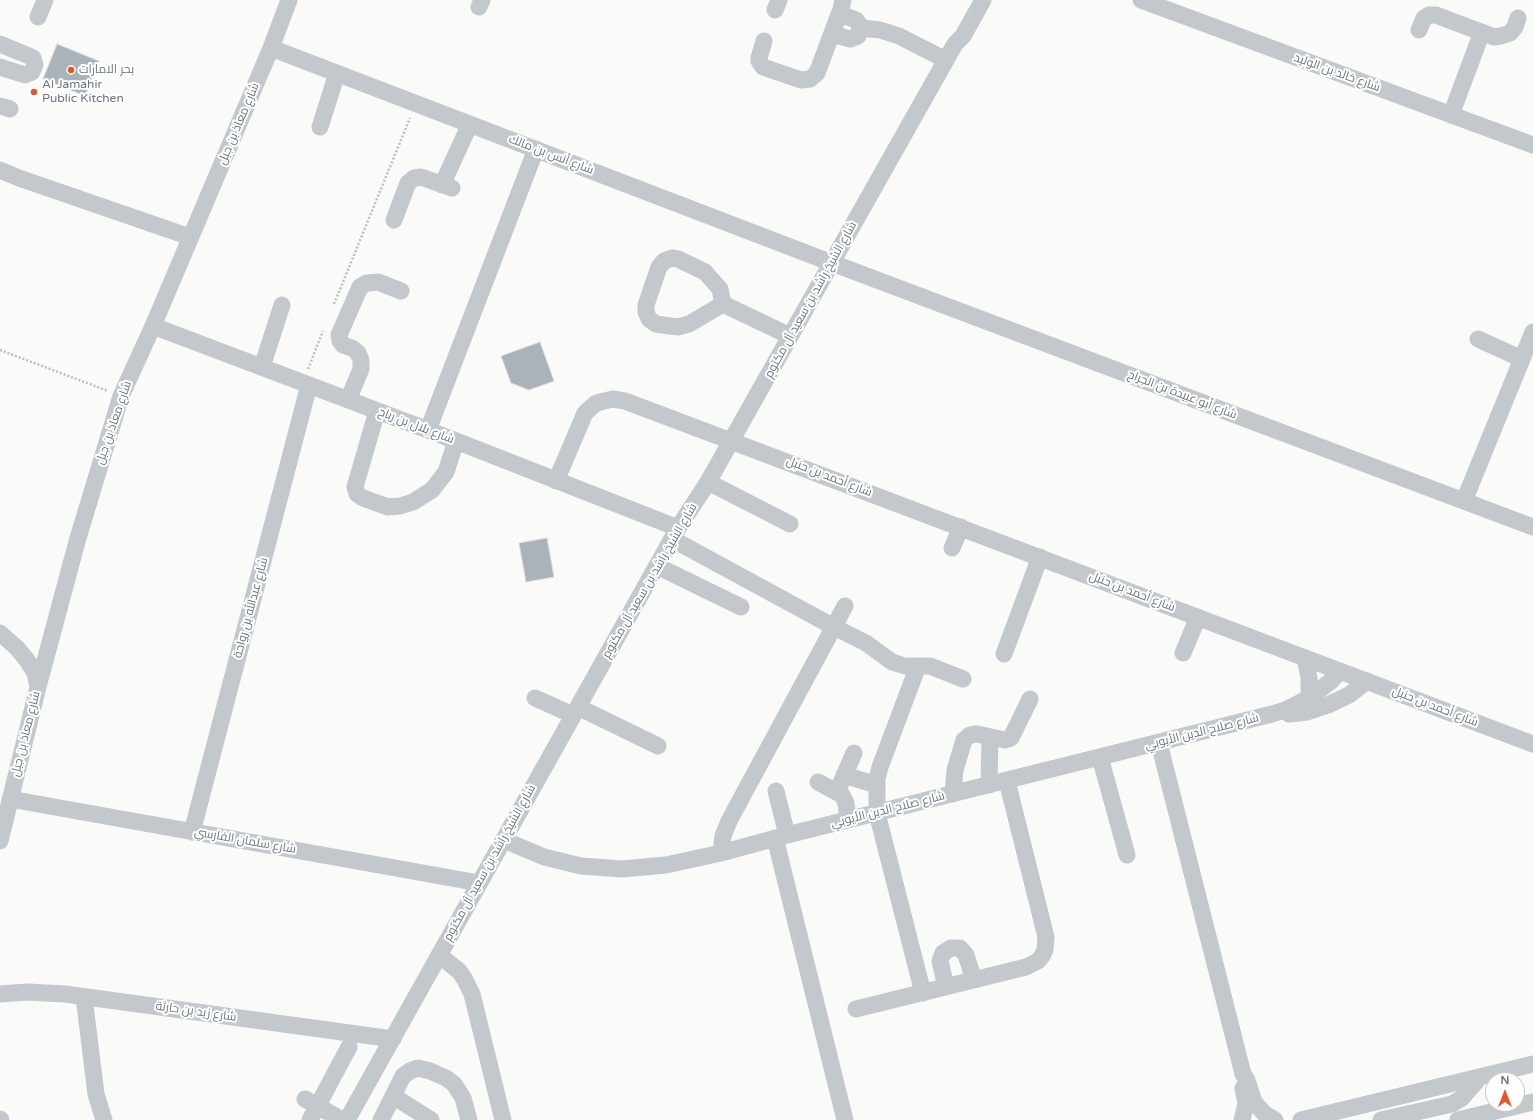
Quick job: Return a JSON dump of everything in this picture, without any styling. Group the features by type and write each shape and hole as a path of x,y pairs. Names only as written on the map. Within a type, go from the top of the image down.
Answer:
{"street":[{"path":"38,18 45,0"},
{"name":"شارع معاذ بن جبل","path":"0,841 38,687 78,538 121,396 153,326 271,48 289,0"},
{"name":"شارع الشيخ راشد بن سعيد آل مكتوم","path":"955,44 957,32 975,0"},
{"name":"شارع الشيخ راشد بن سعيد آل مكتوم","path":"347,1120 675,534 708,482 955,44 963,36 983,0"},
{"name":"شارع خالد بن الوليد","path":"1141,0 1533,145"},
{"path":"764,41 759,58 761,64 767,68 801,80 806,80 810,79 817,73 842,7 856,20 861,28"},
{"path":"1419,30 1424,18 1429,15 1436,15 1494,37 1510,33 1515,27 1518,18"},
{"path":"832,34 850,39 858,36 861,28"},
{"path":"861,28 880,30 894,34 946,60"},
{"path":"1451,115 1482,32"},
{"path":"0,44 33,58 35,66 32,72 25,75 0,67"},
{"name":"شارع أنس بن مالك","path":"271,48 832,263"},
{"path":"320,127 337,73"},
{"path":"394,220 408,183 414,178 421,177 447,186 470,124"},
{"path":"428,430 536,149"},
{"path":"0,170 19,178 190,237"},
{"path":"672,258 678,259 706,272 720,289 723,304 689,324 678,327 656,324 650,319 646,312 646,305 659,267 664,261 672,258"},
{"name":"شارع أبو عبيدة بن الجراح","path":"832,263 1533,527"},
{"path":"348,400 361,369 361,360 352,348 343,345 340,341 339,335 360,287 367,283 378,282 401,291"},
{"path":"723,304 790,336"},
{"path":"262,367 282,305"},
{"name":"شارع بلال بن رباح","path":"153,326 306,383 556,481 675,534 834,627 866,643 892,662 905,666 930,666 963,679"},
{"path":"1464,501 1533,332"},
{"path":"1478,340 1522,359"},
{"name":"شارع عبدالله بن رواحة","path":"192,832 306,383"},
{"name":"شارع أحمد بن حنبل","path":"556,481 585,413 595,404 606,400 625,401 732,440 1533,744"},
{"path":"376,411 355,487 357,494 363,498 388,508 413,502 432,490 446,472 456,441"},
{"path":"708,482 790,524"},
{"path":"952,548 961,527"},
{"path":"1004,654 1040,557"},
{"path":"658,566 741,607"},
{"path":"721,853 723,836 729,821 845,606"},
{"path":"1183,653 1198,617"},
{"path":"0,633 28,660 35,673 38,687"},
{"path":"1305,658 1309,678 1310,698"},
{"path":"918,666 880,767 877,786 877,813 923,993"},
{"name":"شارع صلاح الدين الأيوبي","path":"504,840 550,859 581,866 600,868 644,868 721,853 781,836 1272,714 1291,708 1310,698 1331,681 1340,671"},
{"name":"شارع صلاح الدين الأيوبي","path":"1272,714 1295,714 1323,707 1349,695 1367,681"},
{"path":"535,698 575,711 658,746"},
{"path":"953,794 955,770 964,740 973,734 1005,740 1011,738 1030,699"},
{"path":"989,785 990,737"},
{"path":"1159,743 1243,1074 1246,1104 1242,1120"},
{"path":"837,792 854,753"},
{"path":"1100,757 1127,855"},
{"path":"844,775 877,786"},
{"path":"856,1009 1032,965 1042,956 1046,944 1046,937 1006,781"},
{"path":"818,782 842,795 845,800 848,820"},
{"path":"776,791 781,836 845,1120"},
{"name":"شارع سلمان الفارسي","path":"10,799 480,883"},
{"path":"946,987 940,961 943,952 951,948 960,948 966,955 974,980"},
{"path":"439,955 459,971 472,994 503,1120"},
{"name":"شارع زيد بن حارثة","path":"0,994 46,993 84,997 393,1039"},
{"path":"84,997 96,1094 104,1120"},
{"path":"342,1120 310,1108 349,1047"},
{"path":"1301,1120 1533,1064"},
{"path":"381,1120 406,1073 418,1068 426,1069 446,1078 454,1084 463,1098 468,1120"},
{"path":"1243,1074 1247,1080 1254,1102 1265,1114 1275,1120"},
{"path":"1381,1120 1452,1104 1462,1098 1480,1077"},
{"path":"393,1096 431,1120"},
{"path":"1458,1120 1533,1102"}],"path":[{"path":"332,309 416,103"},
{"path":"306,383 323,331"},
{"path":"0,350 121,396"}],"building":[{"name":"بحر الامارات","path":"57,44 99,61 85,96 43,79"},
{"path":"540,342 554,381 529,390 511,383 501,356"},
{"path":"547,538 554,577 526,582 519,543"}],"place":[{"name":"بحر الامارات","path":"71,70"},
{"name":"Al Jamahir Public Kitchen","path":"34,92"}]}
